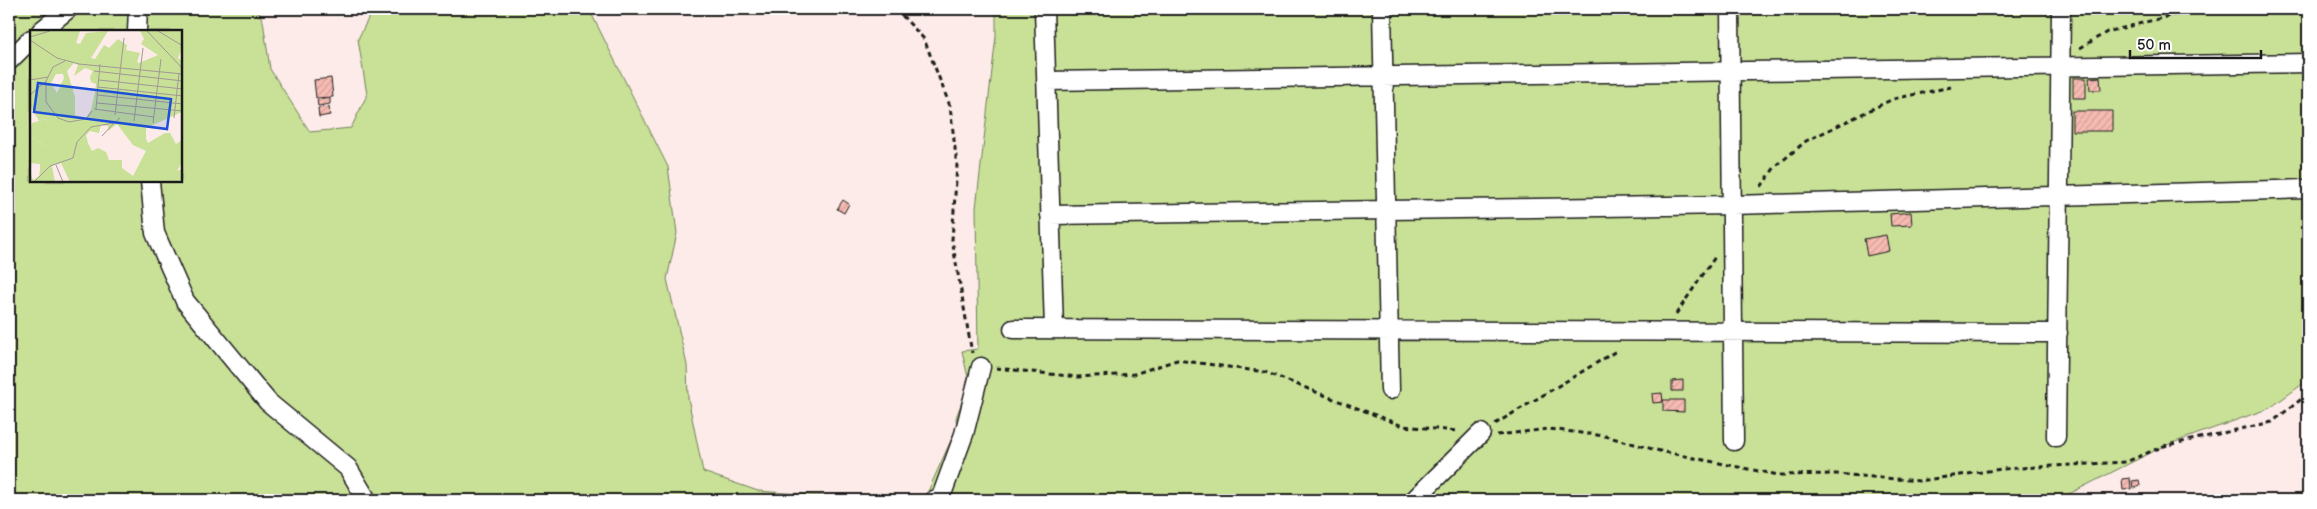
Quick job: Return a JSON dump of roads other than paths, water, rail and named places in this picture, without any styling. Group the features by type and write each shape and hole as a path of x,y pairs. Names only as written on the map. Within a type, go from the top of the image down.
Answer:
{"street":[{"path":"41,30 68,9"},
{"path":"137,30 138,9"},
{"path":"1044,9 1054,329"},
{"path":"1382,9 1390,390"},
{"path":"1730,9 1734,441"},
{"path":"2056,437 2061,9"},
{"path":"9,61 30,40"},
{"path":"1046,81 1731,71 2061,63 2308,63"},
{"path":"150,182 155,234 185,301 268,402 348,468 367,500"},
{"path":"1050,215 1750,205 2308,190"},
{"path":"1013,329 2058,333"},
{"path":"934,500 941,497 964,434 981,367"},
{"path":"1414,500 1481,433"}]}
